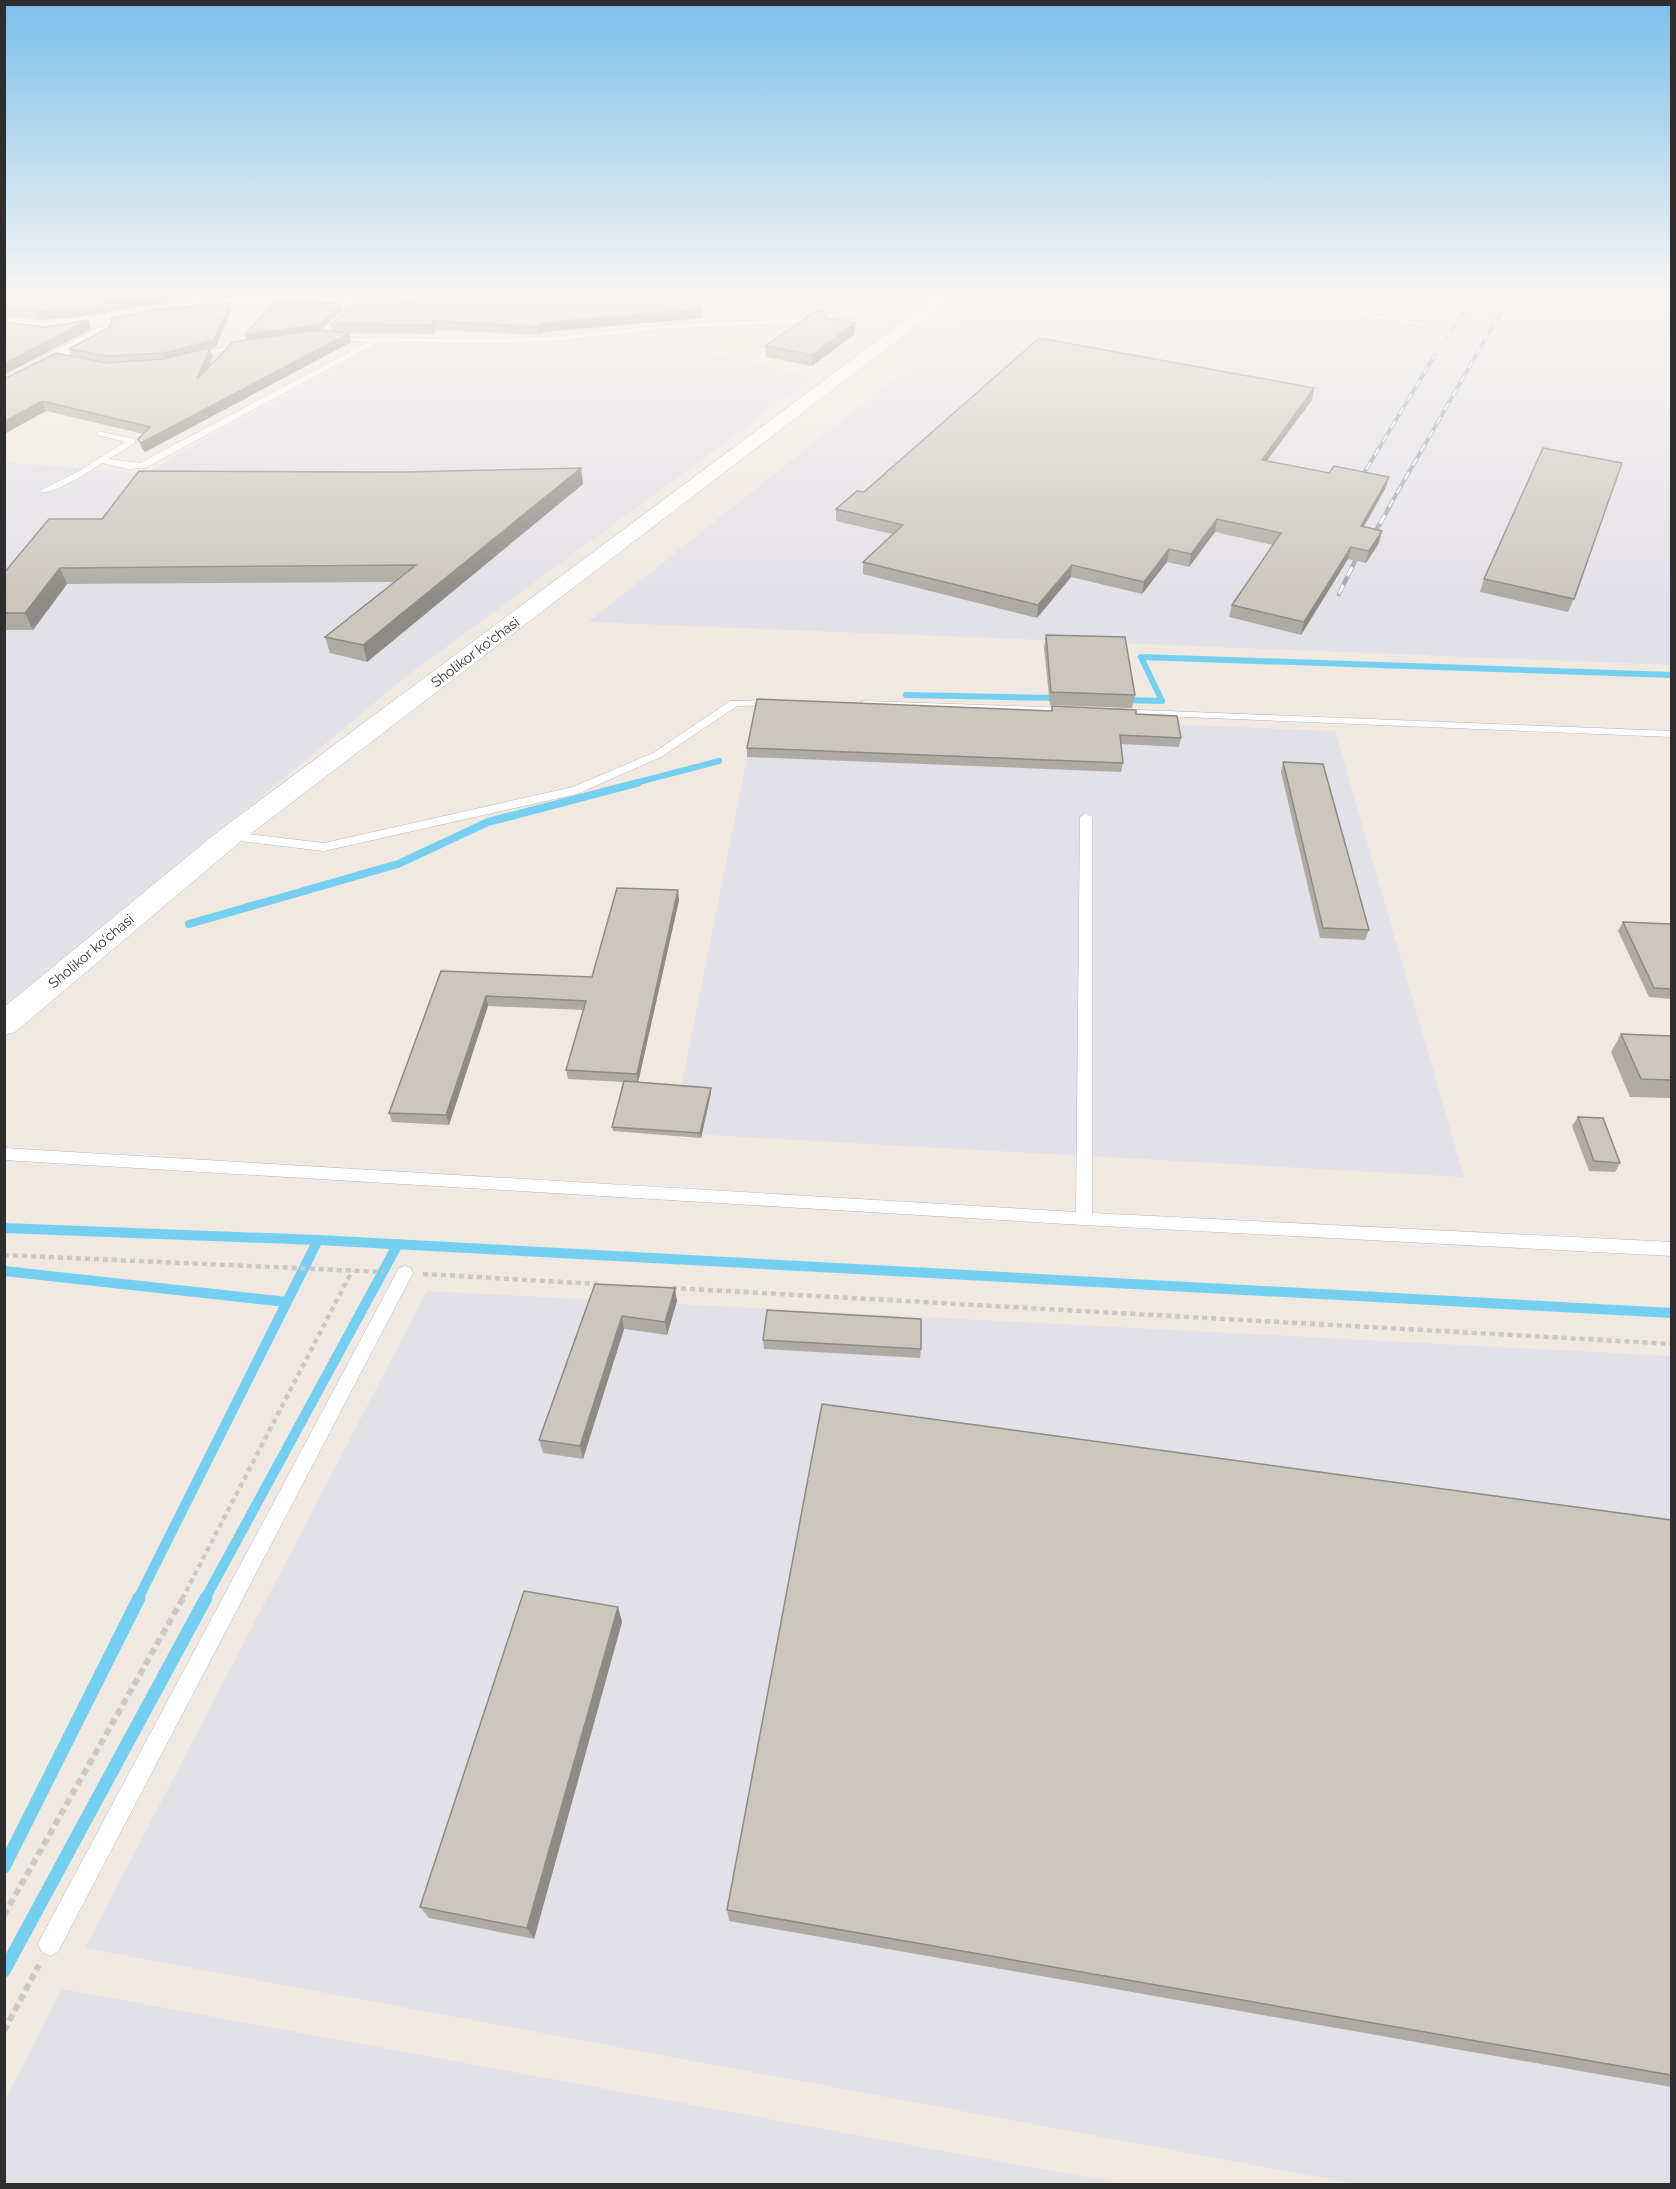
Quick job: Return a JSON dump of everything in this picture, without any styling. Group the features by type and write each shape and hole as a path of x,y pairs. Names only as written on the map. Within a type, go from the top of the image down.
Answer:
{"street":[{"name":"Sholikor ko'chasi","path":"4,1024 230,836 818,393"}],"lane":[{"path":"100,460 133,467 148,464 279,393"},
{"path":"44,491 80,474 132,441 101,434"},
{"path":"230,836 324,847 577,790 657,755 734,703 790,703"},
{"path":"846,704 1093,711 1671,734"},
{"path":"1084,1220 1086,817"},
{"path":"4,1154 1084,1220 1671,1249"},
{"path":"50,1944 405,1273"}],"path":[{"path":"4,1256 352,1271 165,1632 4,1915"},
{"path":"405,1273 608,1285"},
{"path":"668,1288 1671,1344"},
{"path":"4,2031 50,1944"}],"shaded area":[{"path":"290,393 792,393 407,676 5,1009 5,462 143,474"},
{"path":"876,393 1671,393 1671,665 588,622"},
{"path":"757,708 1335,731 1464,1177 672,1133"},
{"path":"427,1291 1671,1356 1671,2184 1355,2184 85,1948"},
{"path":"62,1989 1123,2184 5,2184 5,2100"}],"building":[{"path":"4,393 235,393 141,443 138,439 150,427 42,401 4,422"},
{"path":"976,393 1310,393 1262,460 1329,473 1334,466 1389,477 1361,526 1382,531 1369,551 1351,547 1304,622 1232,605 1281,533 1217,519 1191,554 1169,549 1144,582 1072,565 1038,605 863,562 903,525 836,509 857,491 864,492"},
{"path":"1543,448 1622,463 1574,599 1484,579"},
{"path":"581,468 363,645 325,637 416,565 60,568 25,613 4,613 4,573 49,519 102,519 139,471 404,472"},
{"path":"1046,635 1125,637 1135,695 1051,692"},
{"path":"757,699 1052,711 1052,706 1136,710 1136,714 1177,716 1181,738 1120,735 1123,763 747,748"},
{"path":"1283,762 1323,764 1369,930 1323,928"},
{"path":"617,888 678,890 637,1074 566,1070 586,1001 486,996 446,1115 389,1113 441,971 592,977"},
{"path":"1623,922 1671,924 1671,989 1654,988"},
{"path":"1621,1034 1671,1036 1671,1080 1641,1079"},
{"path":"624,1081 711,1088 700,1133 612,1127"},
{"path":"1578,1117 1603,1118 1620,1163 1594,1161"},
{"path":"595,1284 675,1288 665,1322 622,1316 580,1446 539,1440"},
{"path":"767,1310 921,1319 921,1349 763,1340"},
{"path":"822,1404 1671,1520 1671,2075 727,1910"},
{"path":"524,1591 618,1607 527,1928 420,1907"}],"waterway":[{"path":"1124,700 1162,701 1141,657 1672,675"},
{"path":"906,695 1058,698"},
{"path":"631,784 719,761"},
{"path":"189,924 398,864 488,822 637,783"},
{"path":"4,1228 318,1240"},
{"path":"287,1302 318,1240"},
{"path":"318,1240 398,1244"},
{"path":"205,1599 398,1244"},
{"path":"398,1244 1672,1313"},
{"path":"4,1271 287,1302"},
{"path":"138,1599 287,1302"},
{"path":"4,1867 139,1598"},
{"path":"4,1971 206,1598"}],"railway":[{"path":"1358,483 1412,393"},
{"path":"1389,507 1454,393"},
{"path":"1370,541 1390,506"},
{"path":"1339,594 1355,561"}]}
